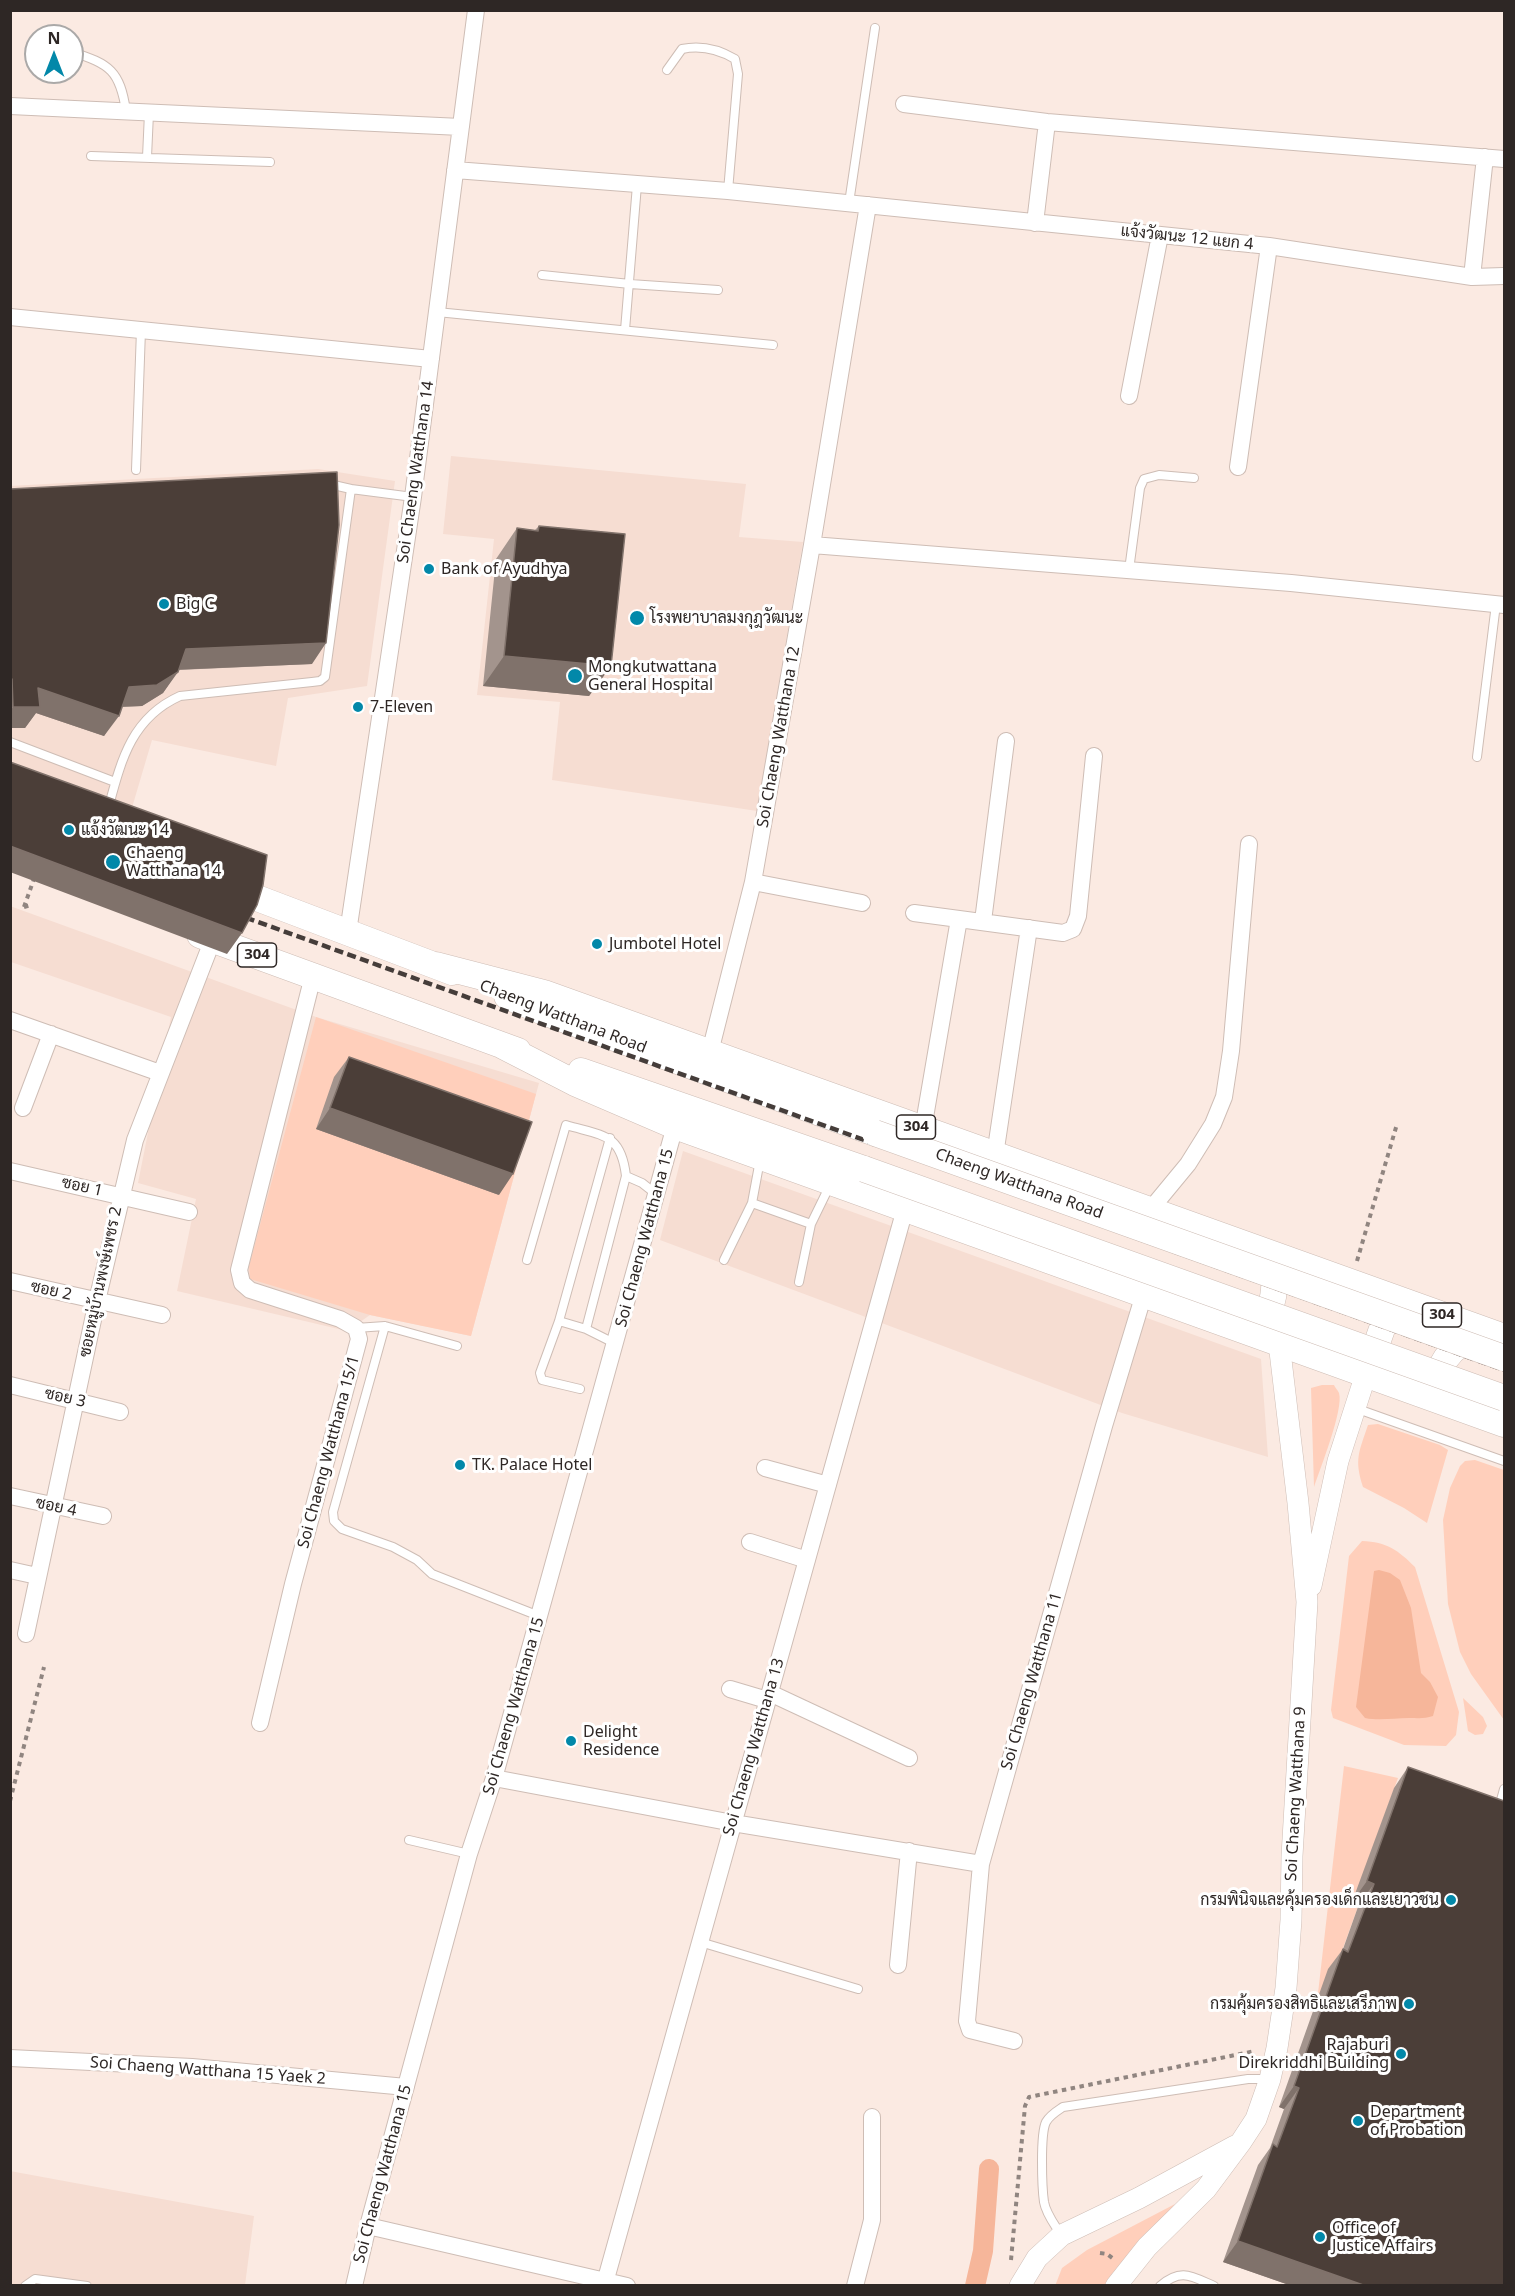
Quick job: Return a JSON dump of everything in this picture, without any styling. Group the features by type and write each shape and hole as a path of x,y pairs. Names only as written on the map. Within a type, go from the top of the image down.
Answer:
{"main road":[{"name":"Chaeng Watthana Road","path":"207,879 436,965 541,1011 1504,1358"},
{"name":"304","path":"180,927 503,1046 643,1091 1504,1398"},
{"name":"Chaeng Watthana Road","path":"436,965 544,993 1497,1335"},
{"name":"304","path":"503,1046 575,1083 675,1126 1504,1424"},
{"path":"1239,1328 1257,1324 1266,1313 1272,1299 1275,1286 1274,1270 1261,1250"},
{"path":"1366,1374 1393,1298"},
{"path":"1455,1407 1443,1394 1440,1380 1443,1362 1451,1350 1466,1340 1497,1335"}],"street":[{"name":"Soi Chaeng Watthana 14","path":"348,932 414,496 476,10"},
{"path":"904,104 1047,122 1504,159"},
{"path":"10,106 461,128"},
{"path":"1035,223 1047,122"},
{"path":"1472,277 1485,157"},
{"name":"แจ้งวัฒนะ 12 แยก 4","path":"456,170 728,191 849,203 1269,246 1472,277 1504,276"},
{"name":"Soi Chaeng Watthana 12","path":"710,1052 753,882 868,205"},
{"path":"1129,396 1160,235"},
{"path":"1238,467 1269,246"},
{"path":"10,317 431,359"},
{"path":"812,545 1302,584 1500,604"},
{"path":"983,921 1006,741"},
{"path":"914,913 1063,933 1073,929 1078,916 1094,756"},
{"path":"1150,1210 1188,1164 1213,1124 1224,1097 1231,1051 1249,844"},
{"path":"753,882 862,903"},
{"path":"923,1130 959,919"},
{"path":"995,1155 1029,928"},
{"name":"ซอยหมู่บ้านพงษ์เพชร 2","path":"26,1634 120,1196 135,1140 213,939"},
{"path":"313,976 238,1270 242,1283 250,1290 340,1319 356,1329"},
{"path":"10,1020 160,1073"},
{"path":"23,1108 51,1034"},
{"name":"Soi Chaeng Watthana 15","path":"354,2286 368,2226 470,1854 494,1778 675,1126"},
{"name":"ซอย 1","path":"10,1171 189,1212"},
{"name":"Soi Chaeng Watthana 13","path":"605,2283 905,1209"},
{"name":"ซอย 2","path":"10,1281 162,1315"},
{"name":"Soi Chaeng Watthana 11","path":"1014,2041 970,2030 967,2021 981,1864 1104,1426 1144,1294"},
{"name":"Soi Chaeng Watthana 15/1","path":"260,1723 293,1584 359,1339 356,1329"},
{"name":"Soi Chaeng Watthana 9","path":"1015,2276 1062,2235 1139,2198 1240,2142 1256,2119 1270,2079 1277,2048 1288,1954 1307,1602 1279,1343"},
{"name":"Soi Chaeng Watthana 9","path":"1307,1602 1338,1461 1366,1374"},
{"name":"ซอย 3","path":"10,1385 120,1412"},
{"path":"765,1468 828,1485"},
{"name":"ซอย 4","path":"10,1496 103,1516"},
{"path":"750,1542 807,1560"},
{"path":"10,1570 37,1576"},
{"path":"730,1689 768,1696 909,1758"},
{"path":"494,1778 733,1823 981,1864"},
{"path":"898,1965 909,1851"},
{"name":"Soi Chaeng Watthana 15 Yaek 2","path":"10,2058 192,2067 406,2087"},
{"path":"855,2286 872,2220 872,2117"},
{"path":"1116,2286 1147,2247 1206,2189 1240,2142"},
{"path":"368,2226 605,2283 627,2286"}],"lane":[{"path":"849,203 875,28"},
{"path":"667,70 682,49 695,46 722,51 735,59 738,74 728,191"},
{"path":"84,56 108,67 122,88 126,111"},
{"path":"147,157 149,112"},
{"path":"91,156 270,162"},
{"path":"625,330 638,185"},
{"path":"542,275 718,290"},
{"path":"437,312 772,345"},
{"path":"136,470 141,330"},
{"path":"1130,570 1140,488 1144,479 1159,475 1194,478"},
{"path":"320,483 414,496"},
{"path":"105,819 115,783 133,738 155,709 180,696 312,682 324,678 351,489"},
{"path":"1477,757 1500,604"},
{"path":"10,742 115,783"},
{"path":"527,1260 566,1125 610,1138 621,1151 627,1176 586,1329"},
{"path":"580,1389 542,1380 540,1373 559,1321 610,1138"},
{"path":"724,1260 752,1203 761,1158"},
{"path":"627,1176 642,1183 656,1194"},
{"path":"799,1282 811,1224 831,1183"},
{"path":"752,1203 811,1224"},
{"path":"559,1321 586,1329 616,1344"},
{"path":"356,1329 385,1326 457,1346"},
{"path":"385,1326 333,1512 334,1521 345,1531 393,1546 417,1560 432,1574 539,1616"},
{"path":"1355,1408 1504,1461"},
{"path":"1498,1811 1504,1789"},
{"path":"409,1840 470,1854"},
{"path":"700,1942 858,1989"},
{"path":"1062,2235 1049,2216 1044,2203 1043,2133 1047,2121 1055,2112 1064,2107 1237,2080 1270,2079"},
{"path":"1160,2286 1173,2275 1188,2275 1214,2286"},
{"path":"25,2286 35,2279 87,2286"}],"path":[{"path":"31,905 24,907 35,875"},
{"path":"1351,1282 1397,1124"},
{"path":"10,1801 44,1667"},
{"path":"1015,2276 1025,2106 1029,2097 1255,2051"}],"shaded area":[{"name":"โรงพยาบาลมงกุฎวัฒนะ","path":"451,456 746,484 739,537 803,542 757,811 552,780 560,702 477,695 494,539 443,534"},
{"name":"Big C","path":"318,469 395,481 367,686 288,698 276,766 152,740 131,811 11,767 10,486"},
{"path":"10,906 316,1017 539,1083 471,1336 370,1315 347,1331 177,1291 196,1199 138,1183 171,1017 11,962"},
{"path":"316,1017 536,1094 471,1336 370,1315 250,1279 249,1266"},
{"path":"683,1151 1261,1359 1268,1457 1122,1413 660,1240"},
{"path":"1334,1385 1339,1393 1340,1401 1335,1425 1314,1487 1311,1388"},
{"path":"1378,1424 1440,1445 1448,1450 1427,1523 1363,1487 1358,1462 1360,1449 1368,1425"},
{"path":"1475,1460 1504,1470 1504,1720 1471,1674 1460,1652 1448,1604 1443,1520 1450,1488 1460,1466 1465,1461"},
{"path":"1362,1541 1392,1548 1415,1567 1459,1712 1456,1735 1446,1746 1404,1745 1333,1718 1331,1710 1349,1556"},
{"path":"1374,1571 1390,1573 1400,1580 1411,1608 1421,1673 1430,1682 1438,1697 1433,1716 1371,1719 1365,1718 1356,1707"},
{"path":"1463,1698 1483,1717 1487,1726 1483,1734 1475,1735 1468,1731"},
{"path":"1344,1766 1398,1778 1353,1902 1359,1904 1334,1973 1317,2002"},
{"path":"10,2171 254,2216 245,2285 11,2285"},
{"path":"1175,2204 1110,2285 1055,2286 1062,2268 1087,2250"}],"building":[{"name":"Big C","path":"337,472 339,525 326,643 186,649 178,672 157,685 129,687 119,716 38,688 40,707 13,707 12,679 10,679 10,489"},
{"path":"539,526 625,534 611,666 504,656 517,528 538,531"},
{"name":"แจ้งวัฒนะ 14","path":"10,762 267,855 263,885 257,905 242,933 10,846"},
{"path":"349,1057 532,1122 513,1174 330,1108"},
{"name":"Rajaburi Direkriddhi Building","path":"1408,1767 1504,1801 1504,2286 1366,2286 1238,2241 1273,2144 1277,2147 1299,2088 1294,2086 1343,1949 1348,1952 1374,1884 1367,1881"}],"waterway":[{"path":"975,2286 983,2251 989,2169"}],"railway":[{"path":"233,913 1504,1370"}],"place":[{"name":"Bank of Ayudhya","path":"429,569"},
{"name":"Big C","path":"164,604"},
{"name":"โรงพยาบาลมงกุฎวัฒนะ","path":"637,618"},
{"name":"Mongkutwattana General Hospital","path":"575,676"},
{"name":"7-Eleven","path":"358,707"},
{"name":"แจ้งวัฒนะ 14","path":"69,830"},
{"name":"Chaeng Watthana 14","path":"113,862"},
{"name":"Jumbotel Hotel","path":"597,944"},
{"name":"TK. Palace Hotel","path":"460,1465"},
{"name":"Delight Residence","path":"571,1741"},
{"name":"กรมพินิจและคุ้มครองเด็กและเยาวชน","path":"1451,1900"},
{"name":"กรมคุ้มครองสิทธิและเสรีภาพ","path":"1409,2004"},
{"name":"Rajaburi Direkriddhi Building","path":"1401,2054"},
{"name":"Department of Probation","path":"1358,2121"},
{"name":"Office of Justice Affairs","path":"1320,2237"}]}
